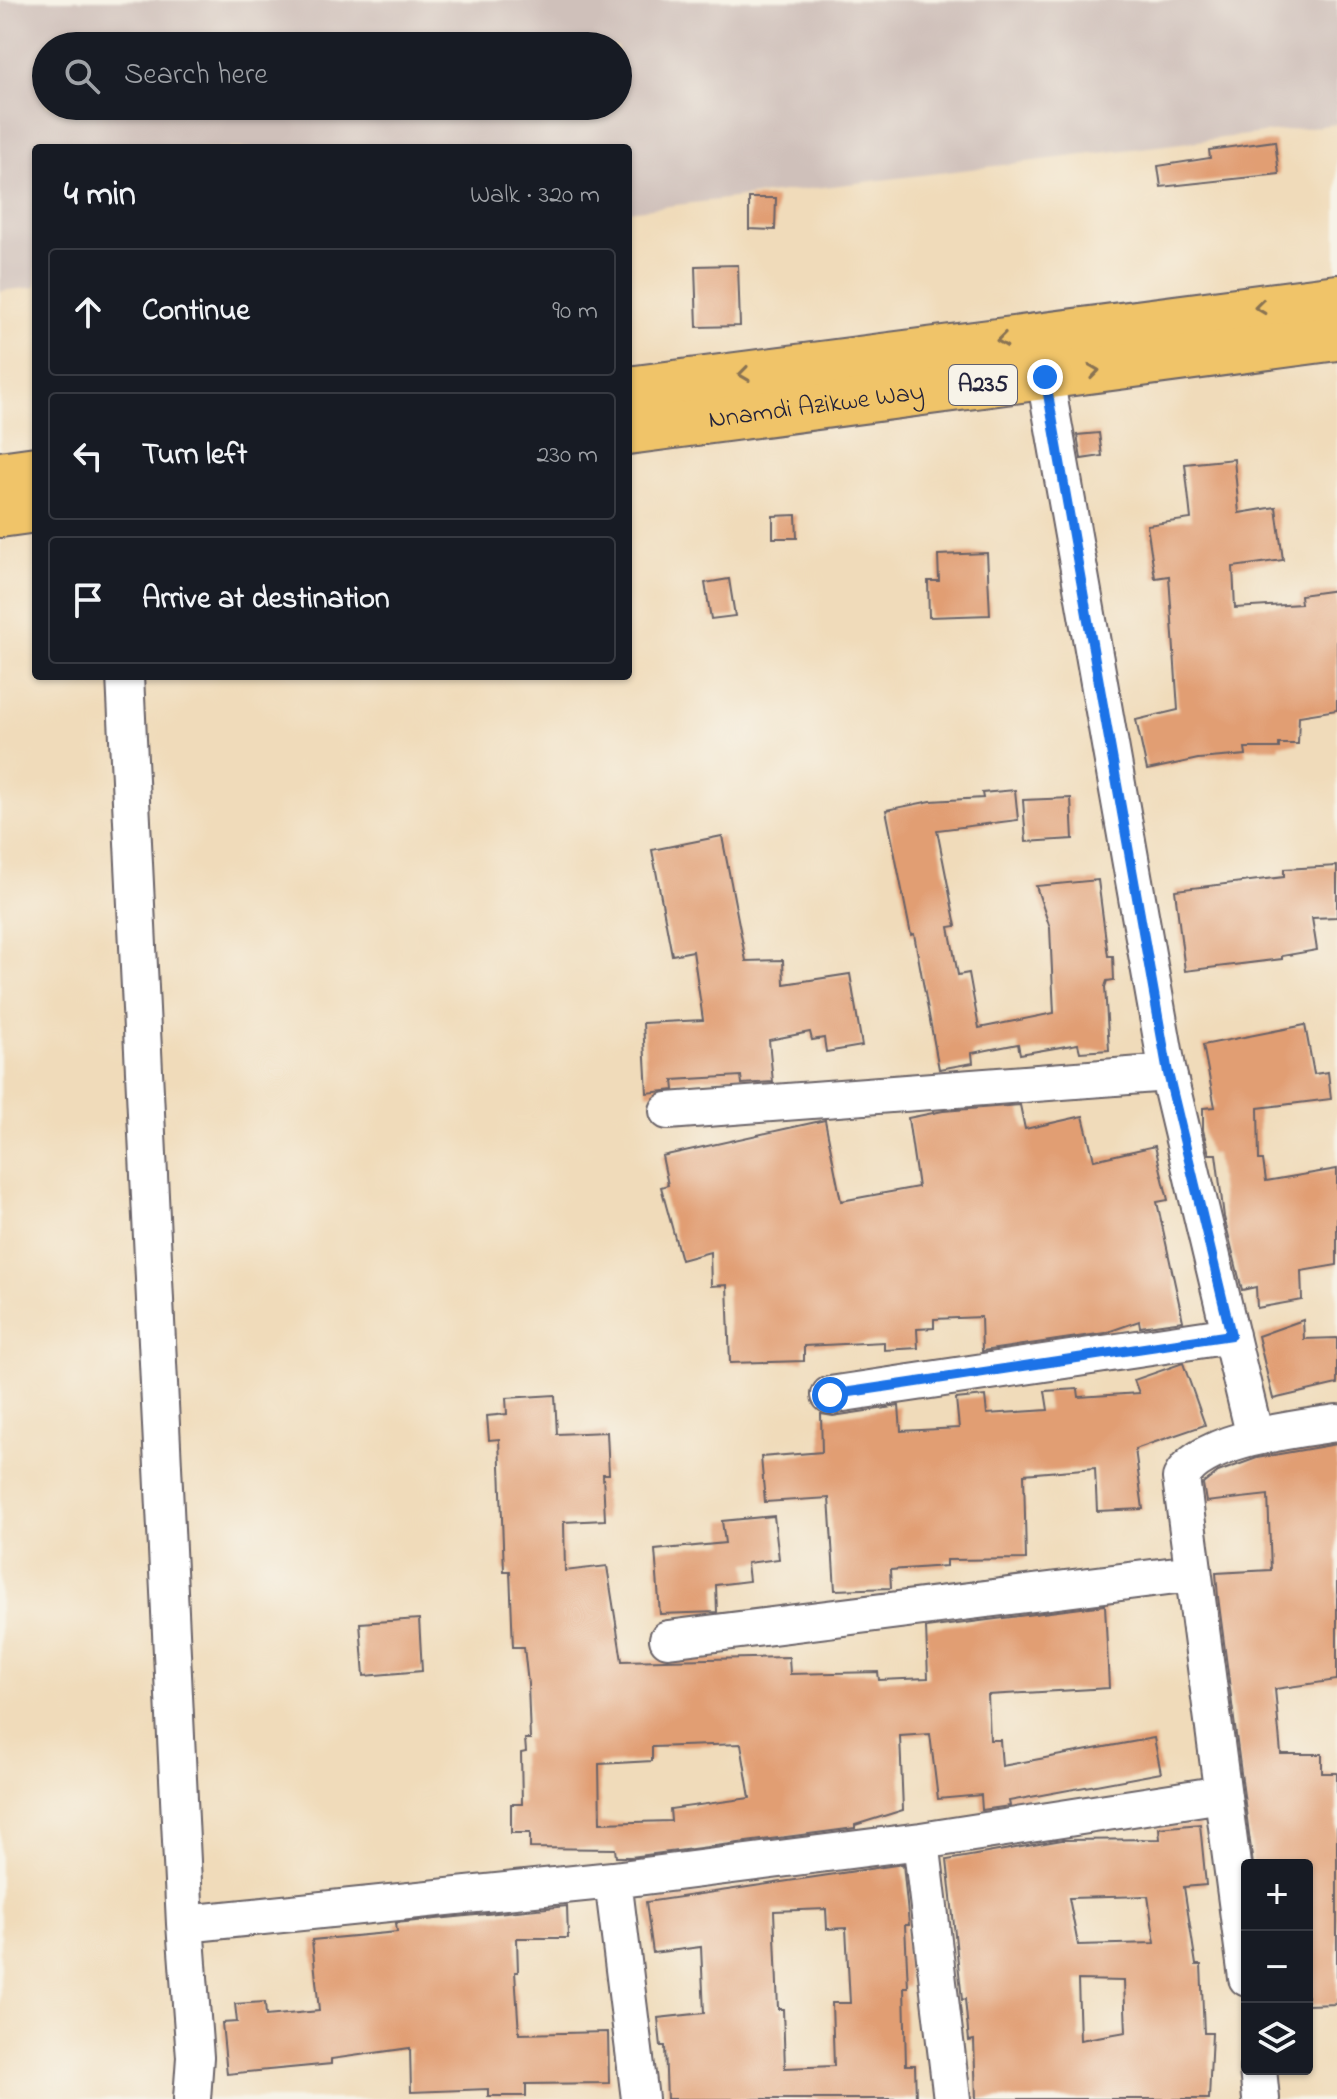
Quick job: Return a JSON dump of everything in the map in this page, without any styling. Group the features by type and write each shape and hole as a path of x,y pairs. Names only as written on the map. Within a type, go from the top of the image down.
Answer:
{"highway":[{"name":"Nnamdi Azikwe Way","path":"632,388 1337,297"},
{"name":"Nnamdi Azikwe Way","path":"632,431 1337,338"},
{"path":"0,474 32,470"},
{"path":"0,515 32,511"}],"street":[{"path":"1045,377 1168,1073 1255,1437"},
{"path":"125,680 185,1924 195,2057 193,2099"},
{"path":"668,1111 1168,1073"},
{"path":"830,1395 1231,1335"},
{"path":"1241,1934 1181,1478 1186,1468 1197,1460 1255,1437 1337,1423"},
{"path":"668,1639 1192,1573"},
{"path":"185,1924 613,1880 921,1841 1222,1794"},
{"path":"921,1841 952,2099"},
{"path":"613,1880 640,2099"},
{"path":"1259,2075 1261,2099"}],"shaded area":[{"path":"0,0 1337,0 1337,124 632,211 632,144 32,144 32,287 0,291"}],"building":[{"path":"1275,141 1279,174 1161,187 1158,166 1210,158 1209,150"},
{"path":"749,198 776,198 775,230 749,229"},
{"path":"738,265 740,326 697,327 695,266"},
{"path":"1099,433 1102,456 1081,459 1077,435"},
{"path":"1234,459 1239,513 1276,507 1283,560 1233,567 1235,608 1301,604 1300,595 1337,590 1337,710 1299,716 1298,744 1279,744 1279,748 1245,748 1246,755 1198,759 1147,770 1136,720 1178,710 1169,576 1155,578 1147,525 1191,519 1185,464"},
{"path":"796,515 797,538 773,538 773,516"},
{"path":"987,553 990,615 929,617 928,581 939,581 938,555"},
{"path":"729,579 735,616 711,619 705,583"},
{"path":"1015,790 1018,820 937,830 956,926 949,927 958,975 969,973 979,1028 1054,1013 1050,928 1036,886 1098,880 1108,956 1113,956 1114,980 1107,981 1105,987 1109,1050 1080,1052 1078,1044 1020,1054 1018,1044 972,1053 973,1063 939,1069 914,934 911,935 886,810 931,801 983,798 982,793"},
{"path":"1071,798 1073,839 1026,842 1023,800"},
{"path":"722,836 746,961 783,960 784,984 850,974 862,1046 826,1052 824,1038 812,1040 810,1032 769,1040 773,1082 742,1084 741,1076 673,1080 674,1090 647,1093 643,1023 703,1020 693,951 672,955 652,850"},
{"path":"1337,866 1337,917 1312,918 1317,950 1282,956 1282,959 1185,971 1175,890 1284,877 1284,869"},
{"path":"1305,1025 1314,1074 1328,1072 1331,1099 1258,1108 1259,1160 1263,1160 1266,1181 1337,1169 1337,1265 1301,1271 1302,1300 1257,1308 1256,1287 1242,1290 1224,1217 1216,1154 1209,1154 1203,1130 1203,1108 1215,1107 1203,1045"},
{"path":"1020,1105 1025,1129 1083,1116 1094,1160 1155,1146 1168,1200 1157,1202 1183,1321 1140,1327 1139,1321 1105,1333 982,1351 981,1317 934,1319 934,1328 917,1329 918,1348 884,1350 884,1342 804,1346 804,1361 730,1363 727,1285 711,1286 710,1252 681,1260 661,1187 668,1185 662,1156 825,1120 841,1201 918,1187 908,1118 943,1111"},
{"path":"1303,1320 1304,1339 1337,1338 1337,1384 1273,1399 1258,1336"},
{"path":"1183,1363 1205,1425 1135,1449 1143,1509 1097,1511 1095,1468 1024,1474 1026,1559 946,1560 946,1566 890,1570 891,1588 835,1590 829,1498 765,1502 761,1457 822,1452 821,1414 833,1416 899,1406 901,1431 959,1428 956,1399 985,1396 987,1414 1048,1410 1045,1391 1078,1389 1079,1397 1139,1393 1134,1380"},
{"path":"555,1395 557,1434 607,1432 609,1474 603,1474 605,1520 564,1522 565,1571 607,1566 622,1661 789,1657 790,1674 878,1672 879,1680 928,1678 926,1628 1105,1605 1109,1688 988,1695 990,1740 1000,1740 1002,1766 1154,1738 1161,1773 1009,1801 1010,1806 982,1810 981,1795 938,1799 930,1734 900,1736 903,1810 855,1825 855,1828 631,1857 616,1857 615,1849 530,1848 530,1833 511,1833 511,1804 522,1804 521,1753 526,1752 525,1739 530,1739 528,1684 524,1647 513,1647 510,1571 504,1571 499,1439 489,1440 487,1416 507,1414 506,1398","holes":["741,1744 750,1798 670,1809 671,1821 600,1823 599,1764 652,1761 652,1747"]},
{"path":"1337,1444 1337,1680 1275,1689 1281,1754 1322,1754 1322,1773 1337,1773 1337,2004 1313,2005 1313,1859 1252,1859 1216,1573 1271,1570 1268,1495 1206,1502 1203,1484 1218,1472 1257,1458"},
{"path":"774,1516 779,1559 747,1563 749,1581 716,1585 717,1612 660,1614 655,1550 725,1543 722,1521"},
{"path":"419,1619 422,1671 364,1676 360,1623"},
{"path":"1200,1824 1206,1885 1184,1887 1196,1965 1201,1965 1204,2033 1212,2033 1209,2099 976,2099 974,2040 969,2041 965,1999 962,2000 947,1860 1062,1840 1160,1839 1159,1828","holes":["1148,1896 1155,1943 1078,1945 1069,1898","1078,1980 1124,1981 1126,2032 1080,2040"]},
{"path":"903,1864 909,1925 905,1925 908,1987 904,1987 906,2065 915,2065 916,2099 667,2099 665,2046 661,2046 658,2018 704,2013 701,1947 653,1953 646,1902","holes":["826,1909 827,1929 846,1928 850,2003 832,2003 834,2066 785,2068 783,2009 778,2009 774,1911"]},
{"path":"567,1906 568,1938 517,1938 518,1972 515,1972 519,2034 608,2032 609,2083 526,2084 526,2096 488,2096 488,2089 411,2092 410,2048 331,2059 331,2064 227,2074 222,2023 237,2022 235,2004 265,2002 266,2016 319,2011 312,1940 397,1932 396,1923"}],"route":[{"path":"830,1395 1231,1335 1168,1073 1045,377"}]}
